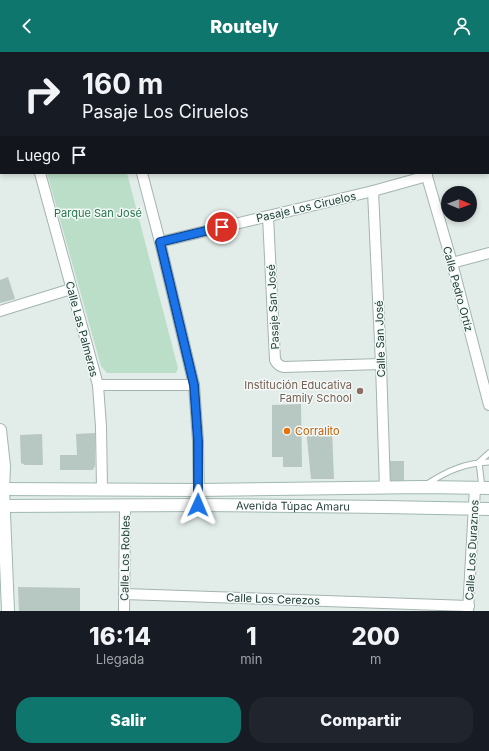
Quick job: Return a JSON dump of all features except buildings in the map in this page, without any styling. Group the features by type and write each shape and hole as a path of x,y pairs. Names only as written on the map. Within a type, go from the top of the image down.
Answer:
{"main road":[{"path":"0,430 4,466 1,489 8,611"},
{"name":"Avenida Túpac Amaru","path":"1,489 199,490 423,487 482,488"},
{"name":"Avenida Túpac Amaru","path":"2,506 198,505 489,509"}],"street":[{"name":"Calle Las Palmeras","path":"40,174 98,385 101,427 102,489"},
{"path":"142,174 194,385 198,441 198,505"},
{"name":"Pasaje Los Ciruelos","path":"160,242 373,191 427,174"},
{"name":"Calle Pedro Ortiz","path":"427,174 489,405"},
{"name":"Calle San José","path":"373,191 385,488"},
{"name":"Pasaje San José","path":"268,216 276,363 284,367 381,364"},
{"path":"452,263 489,253"},
{"path":"0,311 71,289"},
{"path":"98,385 194,385"},
{"name":"Calle Los Duraznos","path":"469,608 474,509 482,488"},
{"name":"Calle Los Robles","path":"124,611 125,505"},
{"name":"Calle Los Cerezos","path":"124,594 469,608"}],"lane":[{"path":"482,488 480,462 489,453"},
{"path":"423,487 453,469 480,462 489,462"}],"green space":[{"name":"Parque San José","path":"47,174 127,174 178,368 176,373 107,373 101,366"}],"place":[{"name":"Institución Educativa Family School","path":"360,391"},
{"name":"Corralito","path":"287,431"}],"route":[{"path":"198,505 198,441 194,385 160,242 222,227"}]}
